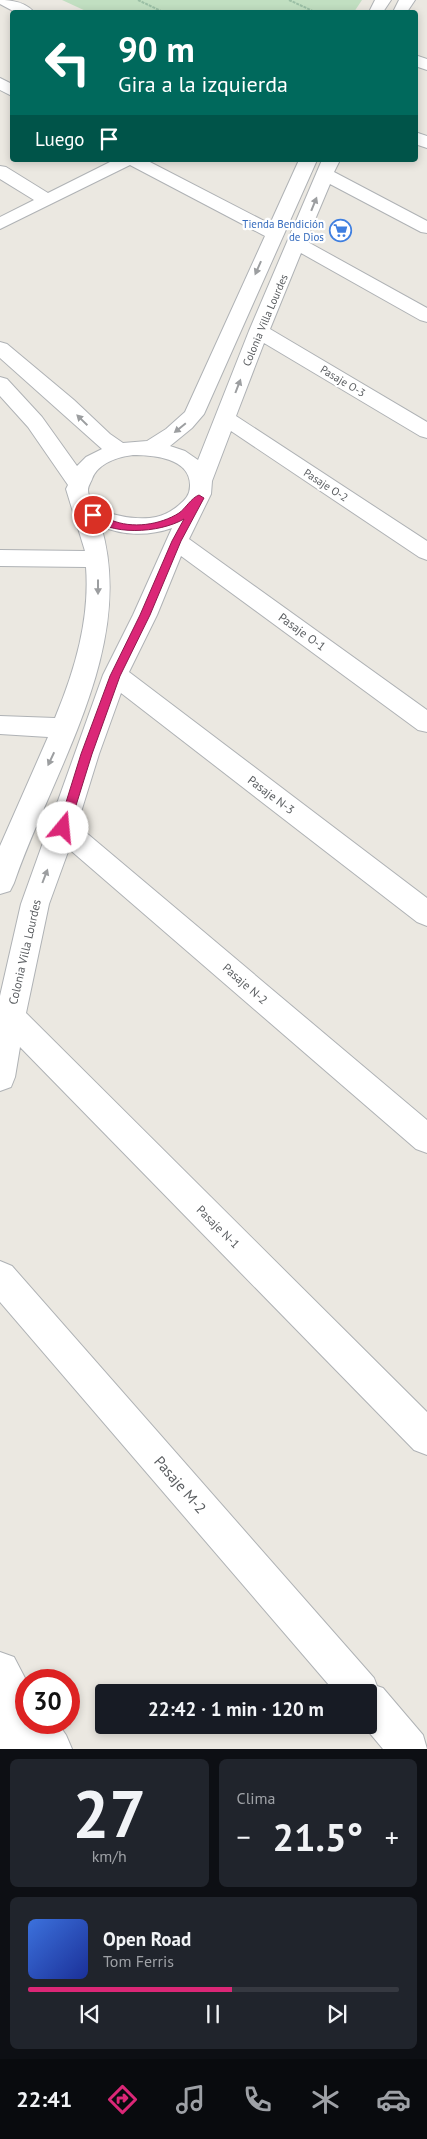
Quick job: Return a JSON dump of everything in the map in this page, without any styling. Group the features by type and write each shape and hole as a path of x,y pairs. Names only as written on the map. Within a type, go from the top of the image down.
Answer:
{"street":[{"path":"3,0 22,10"},
{"path":"2,76 10,88"},
{"path":"0,224 123,162"},
{"path":"138,162 274,233"},
{"path":"148,448 181,429 194,414 306,162"},
{"path":"328,167 427,228"},
{"name":"Colonia Villa Lourdes","path":"0,1077 10,1017 35,904 63,828 86,754 115,676 145,615 200,489 225,418 328,167"},
{"path":"0,171 47,200"},
{"path":"298,244 427,316"},
{"name":"Pasaje O-3","path":"260,331 427,431"},
{"path":"0,348 60,399 102,439 119,450"},
{"path":"0,383 35,422 81,494 93,515 110,523 131,528 153,527 173,521 189,511 200,489 196,471 176,455 148,448 119,450 92,463 83,473 81,494 92,530 97,558 98,594 93,638 83,679 65,728 14,842 0,883"},
{"name":"Pasaje O-2","path":"225,418 427,552"},
{"name":"Pasaje O-1","path":"176,541 427,723"},
{"path":"0,558 97,558"},
{"name":"Pasaje N-3","path":"115,676 427,914"},
{"path":"0,725 65,728"},
{"name":"Pasaje N-2","path":"63,828 427,1140"},
{"name":"Pasaje N-1","path":"10,1017 427,1437"},
{"name":"Pasaje M-2","path":"0,1277 353,1684"},
{"path":"0,1672 9,1749"},
{"path":"1,1678 15,1698"},
{"path":"377,1711 409,1749"},
{"path":"41,1734 52,1749"}],"path":[{"path":"138,0 159,10"},
{"path":"289,0 311,10"}],"green space":[{"path":"62,0 362,0 355,10 84,10"}],"place":[{"name":"Tienda Bendición de Dios","path":"340,230"}],"route":[{"path":"63,828 86,754 115,676 145,615 176,541 199,498 189,511 173,521 153,527 131,528 110,523 93,515"}]}
